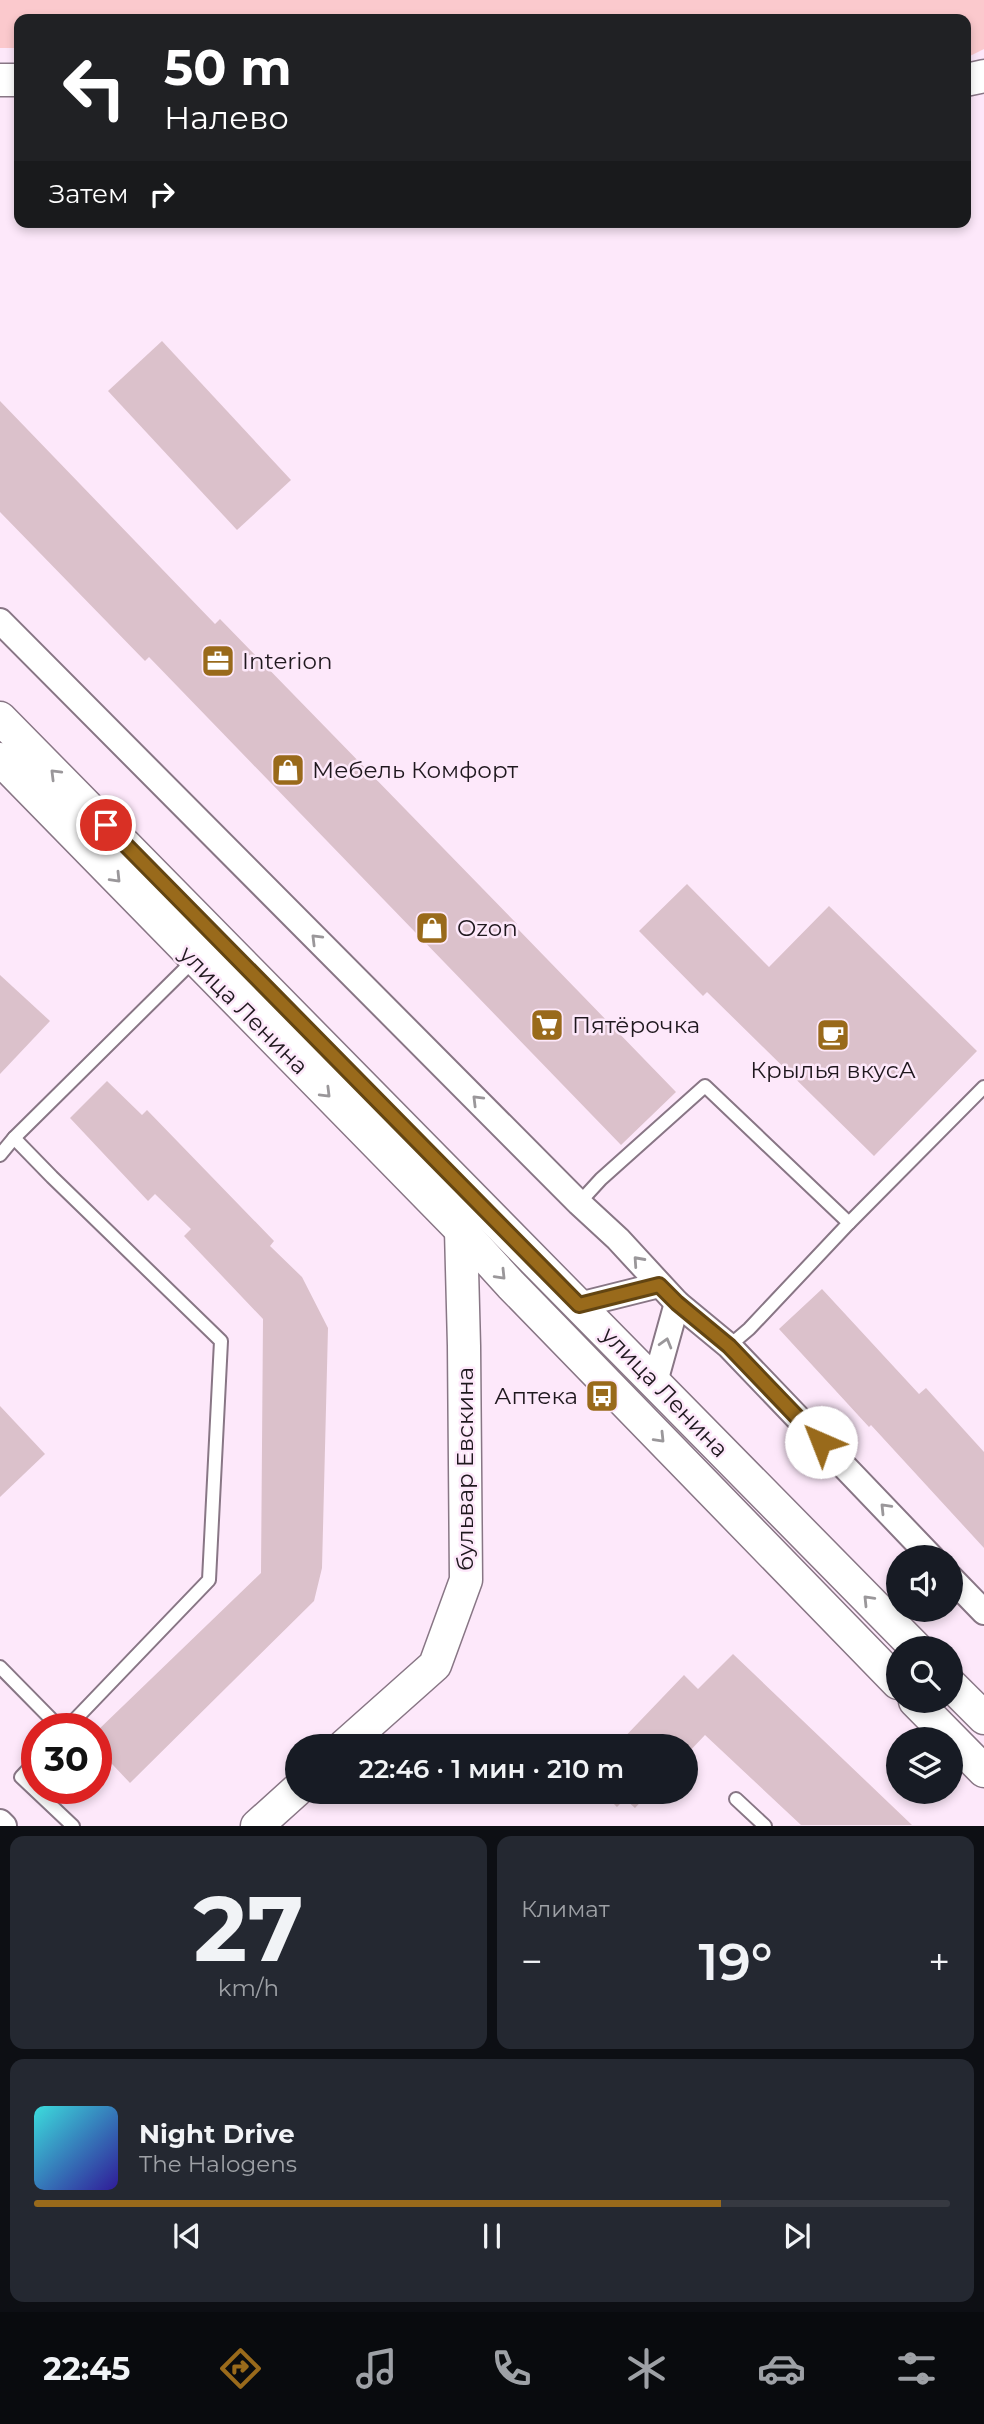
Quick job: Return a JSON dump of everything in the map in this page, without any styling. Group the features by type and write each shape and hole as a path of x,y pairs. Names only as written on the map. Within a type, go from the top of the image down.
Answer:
{"street":[{"path":"0,621 579,1203 618,1239 677,1303 729,1346 920,1545"},
{"name":"улица Ленина","path":"0,718 904,1636"},
{"name":"улица Ленина","path":"0,759 461,1230 503,1277 886,1671"},
{"name":"бульвар Евскина","path":"357,1734 435,1665 466,1580 461,1230"},
{"path":"579,1305 659,1285"},
{"path":"655,1382 677,1303"},
{"path":"963,1590 984,1612"},
{"path":"963,1697 984,1718"},
{"path":"927,1713 984,1772"},
{"path":"257,1825 285,1800"},
{"path":"0,1822 4,1825"}],"lane":[{"path":"0,1155 195,959"},
{"path":"579,1203 601,1179 705,1086 849,1223"},
{"path":"729,1346 749,1329 849,1223 984,1087"},
{"path":"14,1138 221,1342 209,1580 80,1713"},
{"path":"0,1667 47,1713"},
{"path":"736,1799 765,1825"},
{"path":"50,1804 73,1825"}],"shaded area":[{"path":"0,0 984,0 984,49 971,56 971,14 14,14 14,48 0,48"}],"building":[{"path":"162,341 291,480 237,530 108,391"},
{"path":"0,401 215,624 220,619 517,924 515,926 676,1092 621,1145 149,657 145,661 0,512"},
{"path":"687,884 769,967 829,906 977,1051 874,1156 707,992 703,996 639,931"},
{"path":"0,975 50,1021 0,1074"},
{"path":"107,1081 142,1115 147,1110 274,1241 270,1246 302,1277 328,1328 322,1568 314,1601 130,1783 112,1764 112,1717 261,1573 263,1319 184,1236 191,1229 155,1194 148,1201 70,1118"},
{"path":"822,1289 919,1394 926,1388 984,1452 984,1548 779,1329"},
{"path":"0,1406 45,1454 0,1497"},
{"path":"733,1654 886,1800 886,1804 890,1804 912,1825 801,1825 705,1735 698,1742 698,1734 627,1734 684,1675 698,1689"}],"place":[{"name":"Interion","path":"218,661"},
{"name":"Мебель Комфорт","path":"288,770"},
{"name":"Ozon","path":"432,928"},
{"name":"Пятёрочка","path":"547,1025"},
{"name":"Крылья вкусА","path":"833,1035"},
{"name":"Аптека","path":"602,1396"}],"route":[{"path":"106,825 579,1305 659,1285 729,1346 821,1442"}]}
